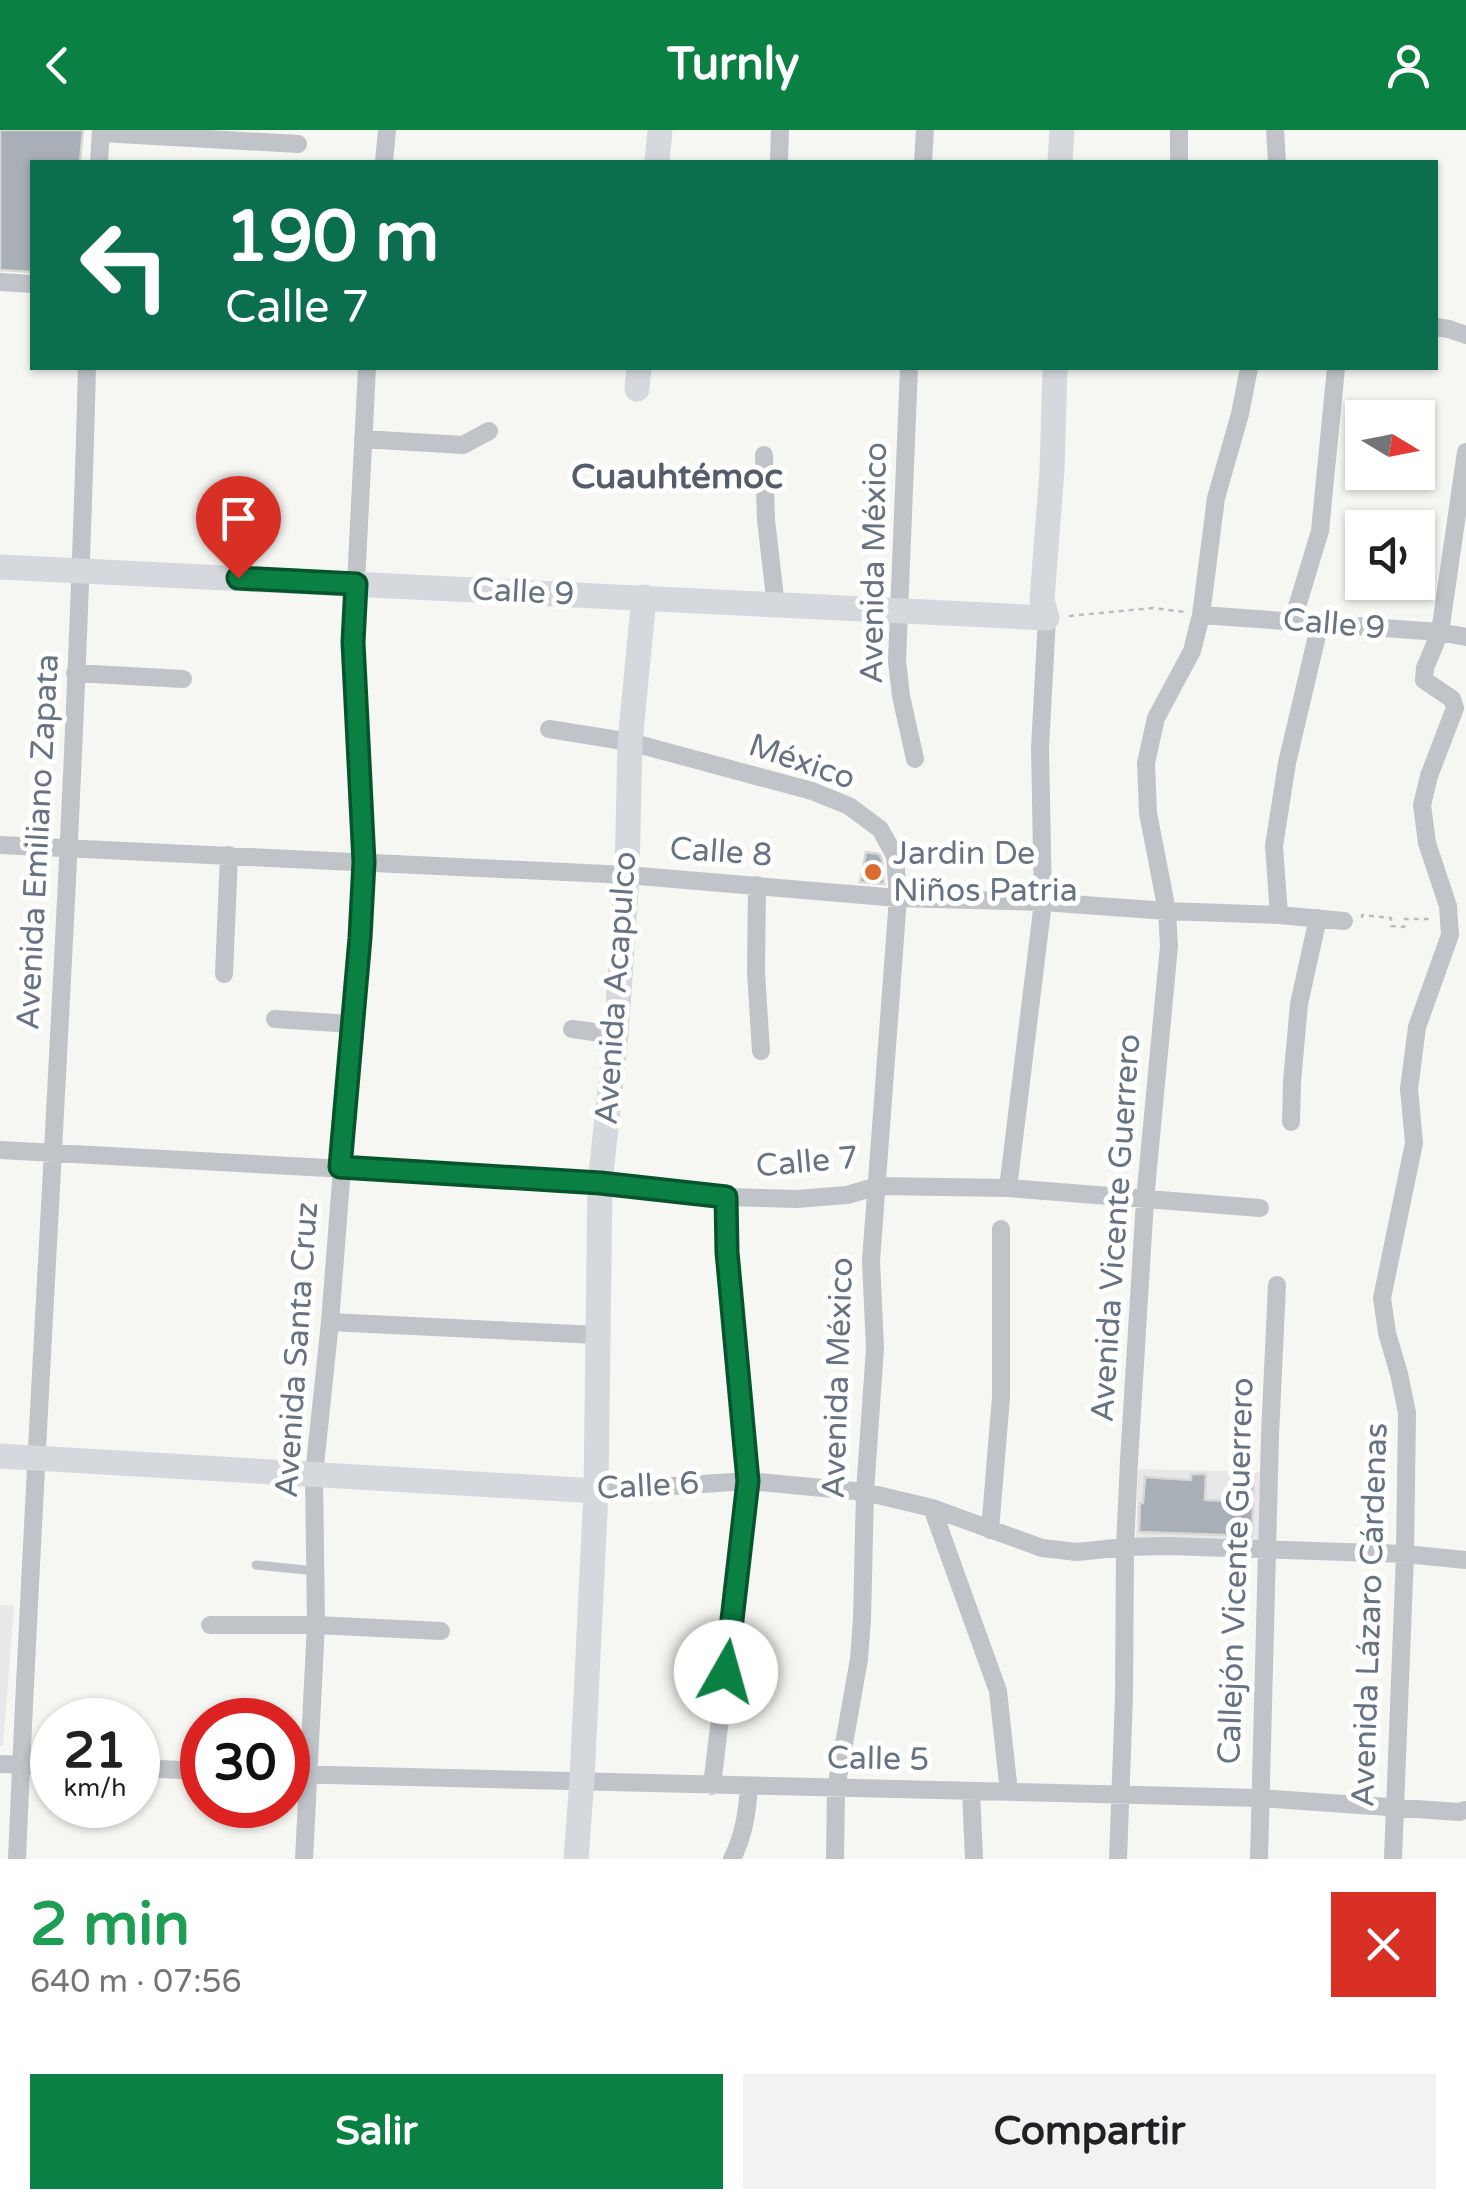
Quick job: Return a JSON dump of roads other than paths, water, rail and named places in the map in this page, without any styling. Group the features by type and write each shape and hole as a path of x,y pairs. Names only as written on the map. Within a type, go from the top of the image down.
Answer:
{"street":[{"path":"384,160 386,130"},
{"path":"657,160 660,130"},
{"path":"779,160 780,130"},
{"path":"923,160 925,130"},
{"path":"1060,160 1062,130"},
{"path":"1179,160 1180,130"},
{"path":"1275,130 1277,160"},
{"path":"99,160 101,132 298,144"},
{"path":"0,282 30,284"},
{"path":"1438,328 1466,334"},
{"name":"Avenida Emiliano Zapata","path":"17,1859 82,571 87,370"},
{"name":"Avenida Santa Cruz","path":"310,1774 316,1626 314,1476 330,1322 364,862 353,642 367,370"},
{"name":"Avenida México","path":"909,370 897,660 900,696 915,758"},
{"path":"1008,1188 1042,902 1040,748 1047,618 1042,600 1055,370"},
{"path":"1202,615 1216,498 1249,370"},
{"path":"1293,620 1320,532 1336,370"},
{"path":"364,439 463,445 490,430"},
{"path":"1440,632 1466,452"},
{"path":"764,456 766,520 776,606"},
{"name":"Calle 9","path":"0,567 1047,618"},
{"name":"Avenida Acapulco","path":"576,1859 596,1490 600,1183 616,1035 627,875 630,742 644,597"},
{"name":"Calle 9","path":"1202,615 1466,637"},
{"name":"Avenida Vicente Guerrero","path":"1118,1859 1124,1547 1146,1200 1169,946 1167,911 1148,814 1146,763 1156,718 1192,650 1202,615"},
{"path":"1279,915 1274,846 1287,763 1320,623"},
{"name":"Avenida Lázaro Cárdenas","path":"1393,1859 1407,1413 1382,1298 1414,1143 1408,1088 1417,1027 1450,936 1448,906 1427,843 1422,805 1455,708 1452,698 1424,680 1440,632"},
{"path":"75,673 183,679"},
{"name":"México","path":"548,729 630,742 812,791 849,806 880,829 894,856 898,898"},
{"name":"Calle 8","path":"0,846 627,875 898,898 1042,902 1344,921"},
{"path":"224,974 229,855"},
{"path":"757,884 756,972 761,1051"},
{"name":"Avenida México","path":"835,1859 836,1788 860,1639 864,1492 875,1348 870,1261 898,898"},
{"path":"1291,1122 1300,1004 1318,918"},
{"path":"275,1019 352,1024"},
{"path":"572,1029 616,1035"},
{"name":"Calle 7","path":"0,1150 600,1183 726,1197 847,1196 878,1186 1008,1188 1260,1208"},
{"path":"712,1786 748,1481 728,1271 726,1197"},
{"path":"990,1530 1001,1397 1001,1229"},
{"name":"Callejón Vicente Guerrero","path":"1259,1859 1277,1285"},
{"path":"330,1322 597,1335"},
{"name":"Calle 6","path":"0,1456 596,1490 748,1481 864,1492 932,1508 1042,1548 1077,1552 1124,1547 1268,1549 1466,1560"},
{"path":"932,1508 998,1691 1009,1792"},
{"path":"210,1625 441,1631"},
{"path":"0,1764 30,1765"},
{"name":"Calle 5","path":"310,1774 1259,1798 1466,1810"},
{"path":"732,1859 742,1839 750,1786"},
{"path":"972,1791 974,1859"},
{"name":"Avenida Santa Cruz","path":"304,1859 306,1828"}],"lane":[{"path":"256,1564 316,1571"}],"place":[{"name":"Jardin De Niños Patria","path":"873,872"}],"district":[{"name":"Cuauhtémoc","path":"677,477"}]}
